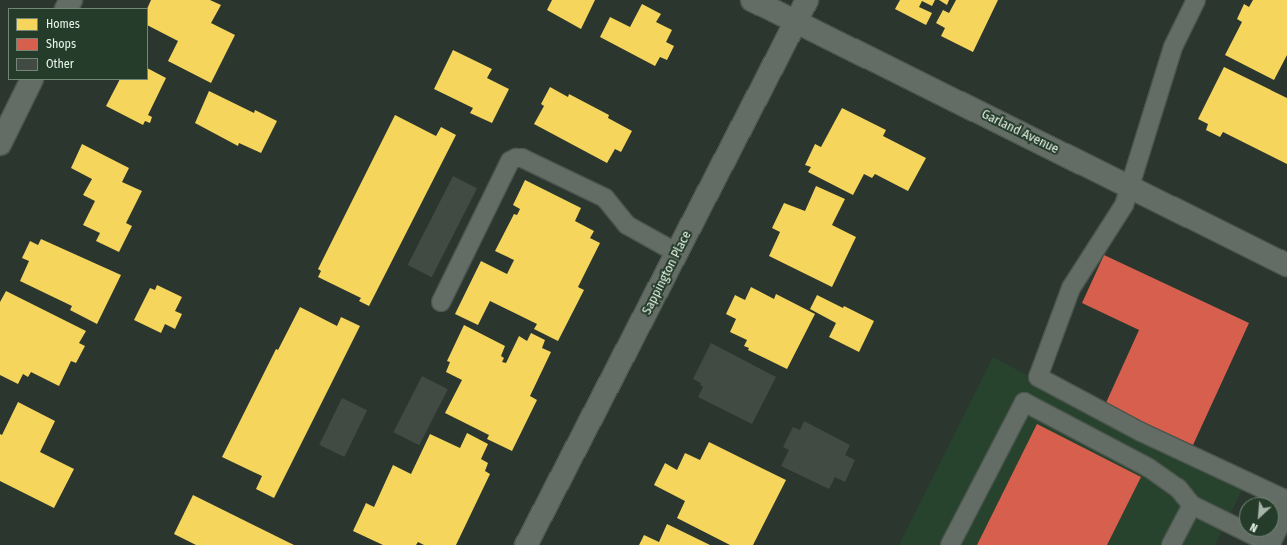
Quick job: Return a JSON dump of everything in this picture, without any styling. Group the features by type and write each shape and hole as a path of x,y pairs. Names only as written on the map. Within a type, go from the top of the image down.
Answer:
{"street":[{"name":"Garland Avenue","path":"752,0 1131,186 1287,265"},
{"name":"Sappington Place","path":"526,545 807,0"},
{"path":"0,144 32,80"},
{"path":"1268,544 1287,506"}],"lane":[{"path":"1196,0 1173,47 1124,205 1070,288 1038,377 1141,432 1287,500"},
{"path":"441,302 510,160 516,158 522,158 605,198 627,225 677,253"},
{"path":"950,545 1024,402 1149,468 1178,488 1192,505 1268,544"},
{"path":"1172,545 1192,505"}],"shaded area":[{"path":"993,357 1242,490 1215,545 899,545"}],"building: Homes":[{"path":"151,0 210,0 221,5 211,23 235,35 211,83 168,61 178,41 148,26 147,8"},
{"path":"552,0 595,0 581,29 547,10"},
{"path":"900,0 935,0 932,6 922,1 919,7 932,13 926,25 895,9"},
{"path":"939,0 949,0 947,5"},
{"path":"956,0 998,0 973,52 941,36 945,28 936,23 943,10 949,13"},
{"path":"1253,0 1287,0 1287,55 1274,80 1225,55 1242,22 1237,19 1244,4 1249,7"},
{"path":"642,4 661,14 656,22 672,30 666,42 674,46 667,60 660,57 655,66 600,37 610,17 630,27"},
{"path":"453,50 492,69 487,78 509,89 492,123 470,113 473,108 434,89"},
{"path":"1224,67 1287,98 1287,164 1223,132 1220,137 1206,130 1208,124 1198,119"},
{"path":"148,69 166,78 148,115 152,117 150,123 145,121 143,125 106,106 119,80 148,80"},
{"path":"550,87 568,97 569,94 609,115 608,118 632,131 621,152 615,149 607,163 534,124 544,106 541,104"},
{"path":"209,91 254,113 255,110 277,121 261,153 239,143 238,146 195,123"},
{"path":"842,108 886,130 883,136 926,158 908,191 875,174 872,178 864,174 853,195 808,172 811,167 805,165 815,144 821,147"},
{"path":"395,115 436,136 441,127 456,135 369,306 359,301 361,298 318,277 321,271 318,269"},
{"path":"82,144 129,168 122,182 142,191 126,223 132,226 119,252 96,241 100,233 83,225 95,201 83,195 92,179 71,168"},
{"path":"525,180 581,208 575,221 594,231 590,238 600,243 578,287 584,290 558,341 534,329 537,324 490,301 478,325 455,314 481,261 507,274 514,260 495,251 514,214 517,215 520,209 513,205"},
{"path":"816,186 845,199 832,225 856,237 832,287 769,256 780,232 772,228 784,203 805,211"},
{"path":"41,239 121,275 97,324 70,310 72,306 20,281 29,261 22,258 30,241 38,245"},
{"path":"157,285 182,297 175,311 182,314 175,329 165,324 161,333 134,320 150,288 155,290"},
{"path":"751,287 774,299 776,294 815,314 787,369 748,350 749,348 744,346 747,340 730,332 736,319 726,314 735,295 745,300"},
{"path":"6,291 86,331 79,343 85,346 76,363 71,361 59,386 31,372 28,377 23,374 18,384 0,375 0,302"},
{"path":"817,295 874,321 859,352 829,337 836,323 810,309"},
{"path":"300,307 337,326 341,317 360,326 274,498 256,489 262,476 222,457 276,349 278,350"},
{"path":"464,325 505,346 501,356 504,358 502,362 506,363 519,336 527,341 531,333 545,340 542,348 551,352 530,396 537,400 512,451 487,439 489,435 445,413 462,380 446,372 450,362 447,361"},
{"path":"18,402 55,421 40,452 74,469 54,508 0,481 0,434 2,435"},
{"path":"467,433 488,444 481,459 488,463 485,471 490,474 456,545 424,545 418,542 416,545 383,545 353,531 366,503 374,507 393,465 411,474 430,434 460,448"},
{"path":"709,442 786,480 753,545 730,545 677,518 685,501 654,485 665,463 677,470 685,453 700,460"},
{"path":"193,495 294,545 196,545 174,534"},
{"path":"667,524 710,545 639,545 644,535 659,542"}],"building: Shops":[{"path":"1104,255 1249,323 1193,445 1105,405 1139,330 1082,303"},
{"path":"1037,424 1141,477 1107,545 977,545"}],"building: Other":[{"path":"453,176 477,188 432,277 408,265"},
{"path":"711,343 776,377 752,424 698,397 703,387 700,385 701,383 693,379"},
{"path":"422,376 448,389 419,445 393,432"},
{"path":"342,398 367,410 344,457 319,445"},
{"path":"804,421 850,445 845,455 855,460 845,482 835,477 829,489 781,466 789,450 783,447 793,427 800,430"}]}
